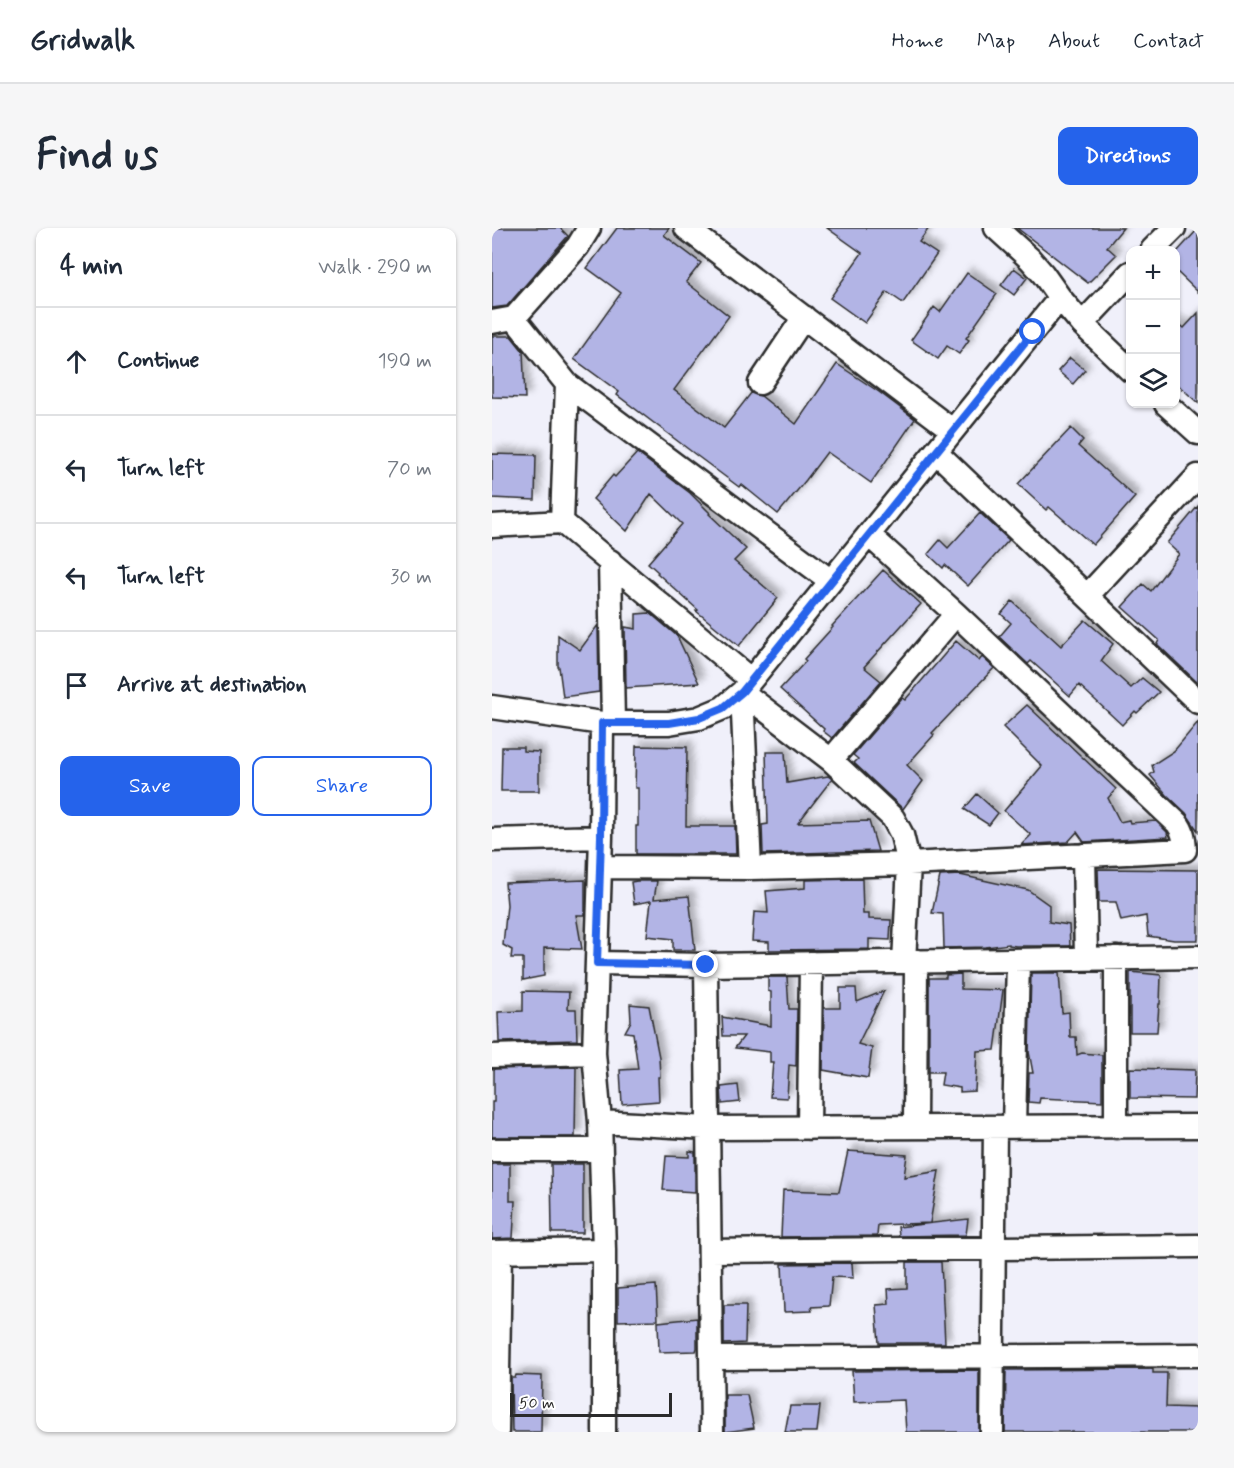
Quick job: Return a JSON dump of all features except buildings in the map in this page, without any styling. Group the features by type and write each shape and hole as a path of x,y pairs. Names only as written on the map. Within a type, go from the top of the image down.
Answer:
{"street":[{"path":"589,228 578,246 503,320 567,384 831,581"},
{"path":"686,228 952,430"},
{"path":"996,228 1030,259 1082,324 1126,365"},
{"path":"1156,246 1174,228"},
{"path":"1082,324 1126,278"},
{"path":"492,708 607,723 669,723 699,718 723,708 746,686 1060,298"},
{"path":"760,383 804,317"},
{"path":"562,522 567,384"},
{"path":"1170,408 1198,433"},
{"path":"936,452 1198,702"},
{"path":"1087,596 1198,476"},
{"path":"492,526 562,522 610,561 746,686 831,759 893,818 902,835 909,864 915,1127"},
{"path":"600,867 750,868 909,864 1192,850 1177,823 869,535"},
{"path":"604,1432 604,1250 600,1122 594,1053 607,723 610,561"},
{"path":"831,759 956,614"},
{"path":"746,686 750,868"},
{"path":"492,840 601,837"},
{"path":"1083,855 1086,958"},
{"path":"597,963 706,965 1198,957"},
{"path":"1116,958 1116,1127"},
{"path":"992,1432 994,1248 1018,960"},
{"path":"809,1128 811,963"},
{"path":"706,965 712,1432"},
{"path":"492,1056 594,1053"},
{"path":"600,1122 708,1128 1198,1126"},
{"path":"492,1150 600,1150"},
{"path":"710,1251 1198,1246"},
{"path":"497,1432 496,1252 604,1250"},
{"path":"711,1358 1198,1355"}],"route":[{"path":"706,965 597,963 602,723 669,723 699,718 723,708 742,692 1033,332"}]}
